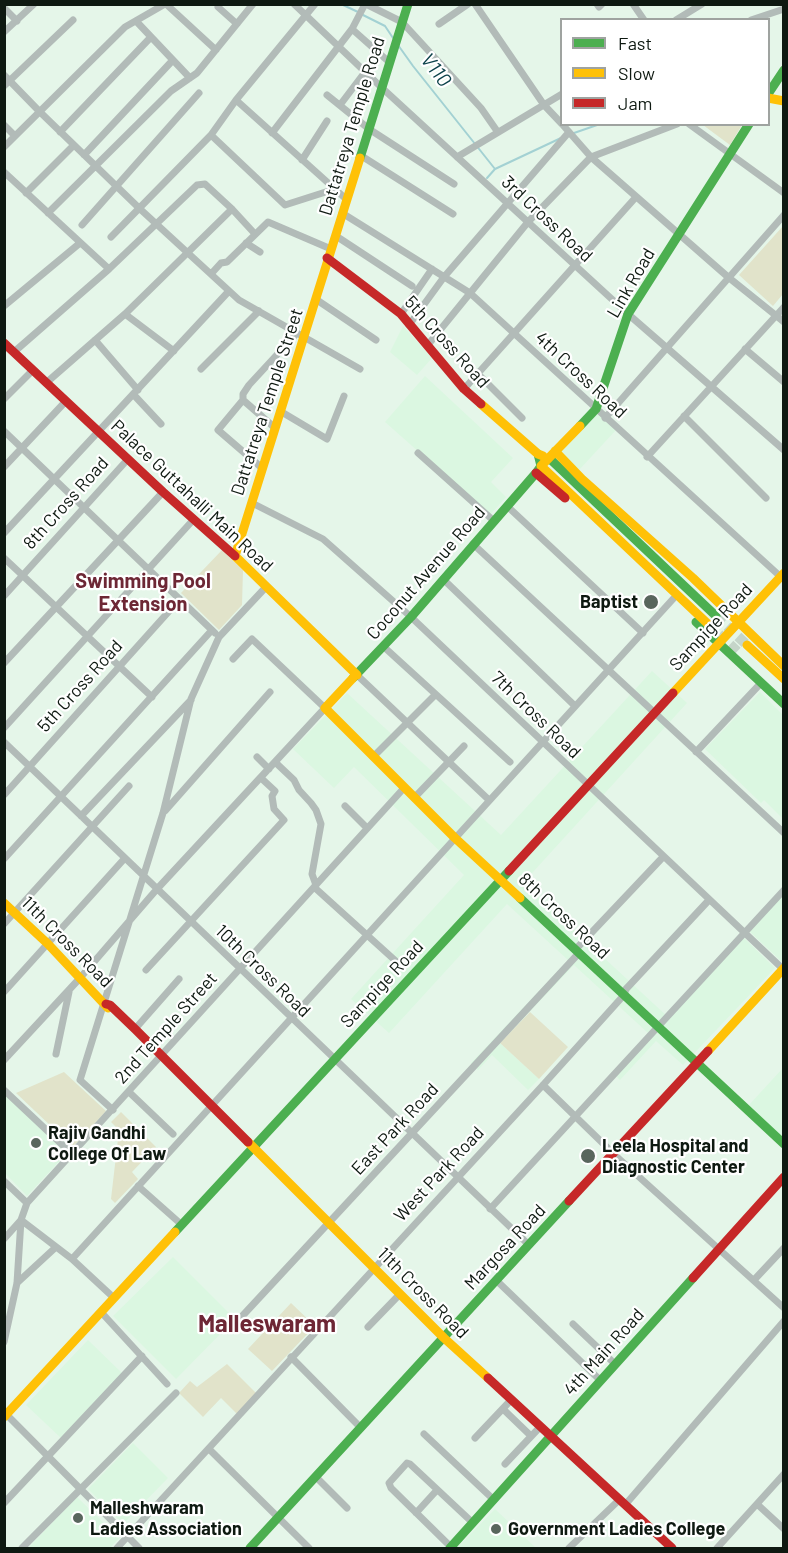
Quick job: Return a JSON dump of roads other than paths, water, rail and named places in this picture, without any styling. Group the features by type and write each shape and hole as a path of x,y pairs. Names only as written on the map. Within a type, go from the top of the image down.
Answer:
{"street":[{"path":"4,32 34,4"},
{"path":"4,147 125,27 166,4 216,50"},
{"path":"48,213 171,91 197,73 253,4"},
{"name":"3rd Cross Road","path":"294,4 628,314 783,450"},
{"path":"111,237 211,135 236,100 315,4"},
{"path":"272,133 352,29 366,4 402,22 481,108 497,131"},
{"name":"Dattatreya Temple Road","path":"329,253 408,4"},
{"path":"439,24 468,4"},
{"path":"475,4 544,105 560,122"},
{"path":"597,4 599,7 602,4"},
{"path":"634,6 643,4"},
{"path":"679,18 702,4"},
{"path":"218,7 237,24"},
{"path":"4,8 17,21"},
{"path":"758,18 783,9"},
{"path":"73,20 6,81 239,300 360,369"},
{"path":"136,21 190,78"},
{"path":"352,29 389,62"},
{"path":"60,132 151,37"},
{"path":"84,155 173,60"},
{"path":"773,86 783,70"},
{"path":"340,105 365,72"},
{"path":"82,225 199,93"},
{"path":"327,94 369,129 454,184"},
{"path":"458,157 497,131 560,95"},
{"path":"236,100 346,200"},
{"path":"302,159 327,121"},
{"path":"4,125 15,136"},
{"path":"564,126 591,157 783,322"},
{"path":"427,346 528,222 591,157 672,126"},
{"path":"692,126 783,192"},
{"name":"Link Road","path":"552,454 596,409 628,314 747,126"},
{"path":"409,325 444,277 569,132"},
{"path":"211,135 285,205 335,189"},
{"path":"26,193 74,145"},
{"path":"360,155 453,214"},
{"path":"4,172 109,268"},
{"path":"14,351 109,268 197,185 202,183 232,209 255,234"},
{"path":"464,388 636,197"},
{"path":"46,382 125,314 232,209"},
{"name":"4th Cross Road","path":"342,213 470,293 647,457 782,577"},
{"path":"605,418 783,215"},
{"path":"211,274 221,263 227,262 268,222 329,253"},
{"path":"336,236 412,286"},
{"path":"4,306 80,243"},
{"path":"246,243 260,252"},
{"name":"Dattatreya Temple Street","path":"235,556 280,411 300,335 317,300 329,253"},
{"name":"5th Cross Road","path":"329,253 401,314 464,388 538,454 552,454"},
{"path":"401,314 432,269"},
{"path":"4,533 229,291"},
{"path":"317,300 376,339"},
{"path":"647,457 783,307"},
{"path":"201,369 259,311"},
{"path":"125,314 174,351"},
{"path":"262,468 218,430 243,400 243,394 249,385 300,335"},
{"path":"95,340 161,424"},
{"name":"Palace Guttahalli Main Road","path":"4,343 235,556 357,675"},
{"path":"745,349 783,382"},
{"path":"4,399 33,370"},
{"path":"477,373 522,418"},
{"path":"280,411 327,439 344,396"},
{"path":"243,400 275,428"},
{"path":"4,467 66,401"},
{"path":"684,417 766,498"},
{"path":"4,431 219,637"},
{"path":"418,453 494,521"},
{"path":"538,454 538,469 783,704"},
{"path":"552,454 716,616"},
{"path":"552,454 783,663"},
{"name":"Coconut Avenue Road","path":"325,708 411,617 552,454"},
{"name":"8th Cross Road","path":"4,596 128,459"},
{"path":"538,469 560,484 708,624"},
{"path":"4,663 163,492"},
{"name":"7th Cross Road","path":"252,503 323,539 411,617 783,969"},
{"path":"507,506 643,633"},
{"path":"4,728 194,519"},
{"path":"473,544 783,833"},
{"path":"4,558 152,697"},
{"name":"Sampige Road","path":"6,1416 782,577"},
{"path":"443,579 575,706"},
{"path":"113,1110 80,1080 163,813 191,699 219,637 266,587"},
{"name":"5th Cross Road","path":"4,795 180,599"},
{"path":"72,1259 138,1186 176,1138 210,1106 673,599"},
{"path":"4,859 212,630"},
{"path":"4,1060 325,708 252,639 232,659"},
{"path":"747,645 783,679"},
{"path":"384,647 510,762"},
{"path":"739,653 783,695"},
{"path":"357,675 489,800"},
{"path":"696,752 761,683"},
{"path":"163,813 270,692"},
{"path":"374,757 435,695"},
{"path":"81,816 191,699"},
{"name":"8th Cross Road","path":"325,708 455,838 783,1144"},
{"name":"10th Cross Road","path":"4,742 529,1245"},
{"path":"414,798 464,747"},
{"path":"257,757 269,769"},
{"path":"275,762 294,780 298,790 316,810 321,824 312,874 315,886 399,964"},
{"path":"146,970 284,820 274,809 272,796 275,791 261,778"},
{"path":"4,924 129,786"},
{"name":"2nd Temple Street","path":"4,1239 21,1220 27,1203 404,788"},
{"path":"345,806 367,828"},
{"name":"East Park Road","path":"233,1326 663,857"},
{"path":"4,992 125,858"},
{"path":"490,1209 783,890"},
{"name":"West Park Road","path":"117,1548 543,1085 624,995 626,989 709,900"},
{"name":"11th Cross Road","path":"4,903 48,944 108,1008 160,1056"},
{"name":"Margosa Road","path":"250,1548 783,969"},
{"path":"135,1029 179,979"},
{"path":"56,1054 69,990"},
{"name":"11th Cross Road","path":"105,1003 135,1029 444,1338 672,1548"},
{"path":"543,1085 613,1153 783,1308"},
{"path":"4,1090 72,1154"},
{"path":"129,1092 176,1138"},
{"name":"4th Main Road","path":"451,1548 783,1177"},
{"path":"4,1181 27,1203"},
{"path":"138,1186 182,1225"},
{"path":"21,1220 72,1259 114,1298"},
{"path":"4,1342 17,1283 21,1220"},
{"path":"17,1283 56,1247"},
{"path":"754,1281 783,1248"},
{"path":"496,1280 600,1380"},
{"path":"368,1327 400,1294"},
{"path":"101,1312 167,1384"},
{"path":"569,1548 622,1503 783,1321"},
{"path":"573,1324 615,1364"},
{"path":"4,1503 142,1356"},
{"path":"291,1357 361,1428"},
{"path":"22,1548 176,1393"},
{"path":"475,1438 511,1400"},
{"path":"503,1409 531,1436"},
{"path":"6,1416 139,1548"},
{"path":"505,1464 540,1427"},
{"path":"424,1434 494,1500"},
{"path":"208,1449 309,1548"},
{"path":"451,1548 391,1488 389,1483 408,1463 473,1523"},
{"path":"717,1548 783,1474"},
{"path":"316,1477 346,1508"},
{"path":"416,1513 437,1490"},
{"path":"757,1504 783,1529"}],"waterway":[{"name":"V110","path":"341,4 358,12"},
{"name":"V110","path":"363,15 385,26 393,38"},
{"name":"V110","path":"398,45 495,169"},
{"path":"574,133 594,126"},
{"path":"487,178 495,169 561,138"}],"tunnel":[{"path":"716,616 747,645"},
{"path":"708,624 739,653"}],"place":[{"name":"Baptist","path":"651,602"},
{"name":"Rajiv Gandhi College Of Law","path":"36,1143"},
{"name":"Leela Hospital and Diagnostic Center","path":"588,1156"},
{"name":"Malleshwaram Ladies Association","path":"78,1518"},
{"name":"Government Ladies College","path":"496,1529"}],"district":[{"name":"Swimming Pool Extension","path":"143,592"},
{"name":"Malleswaram","path":"267,1324"}]}
